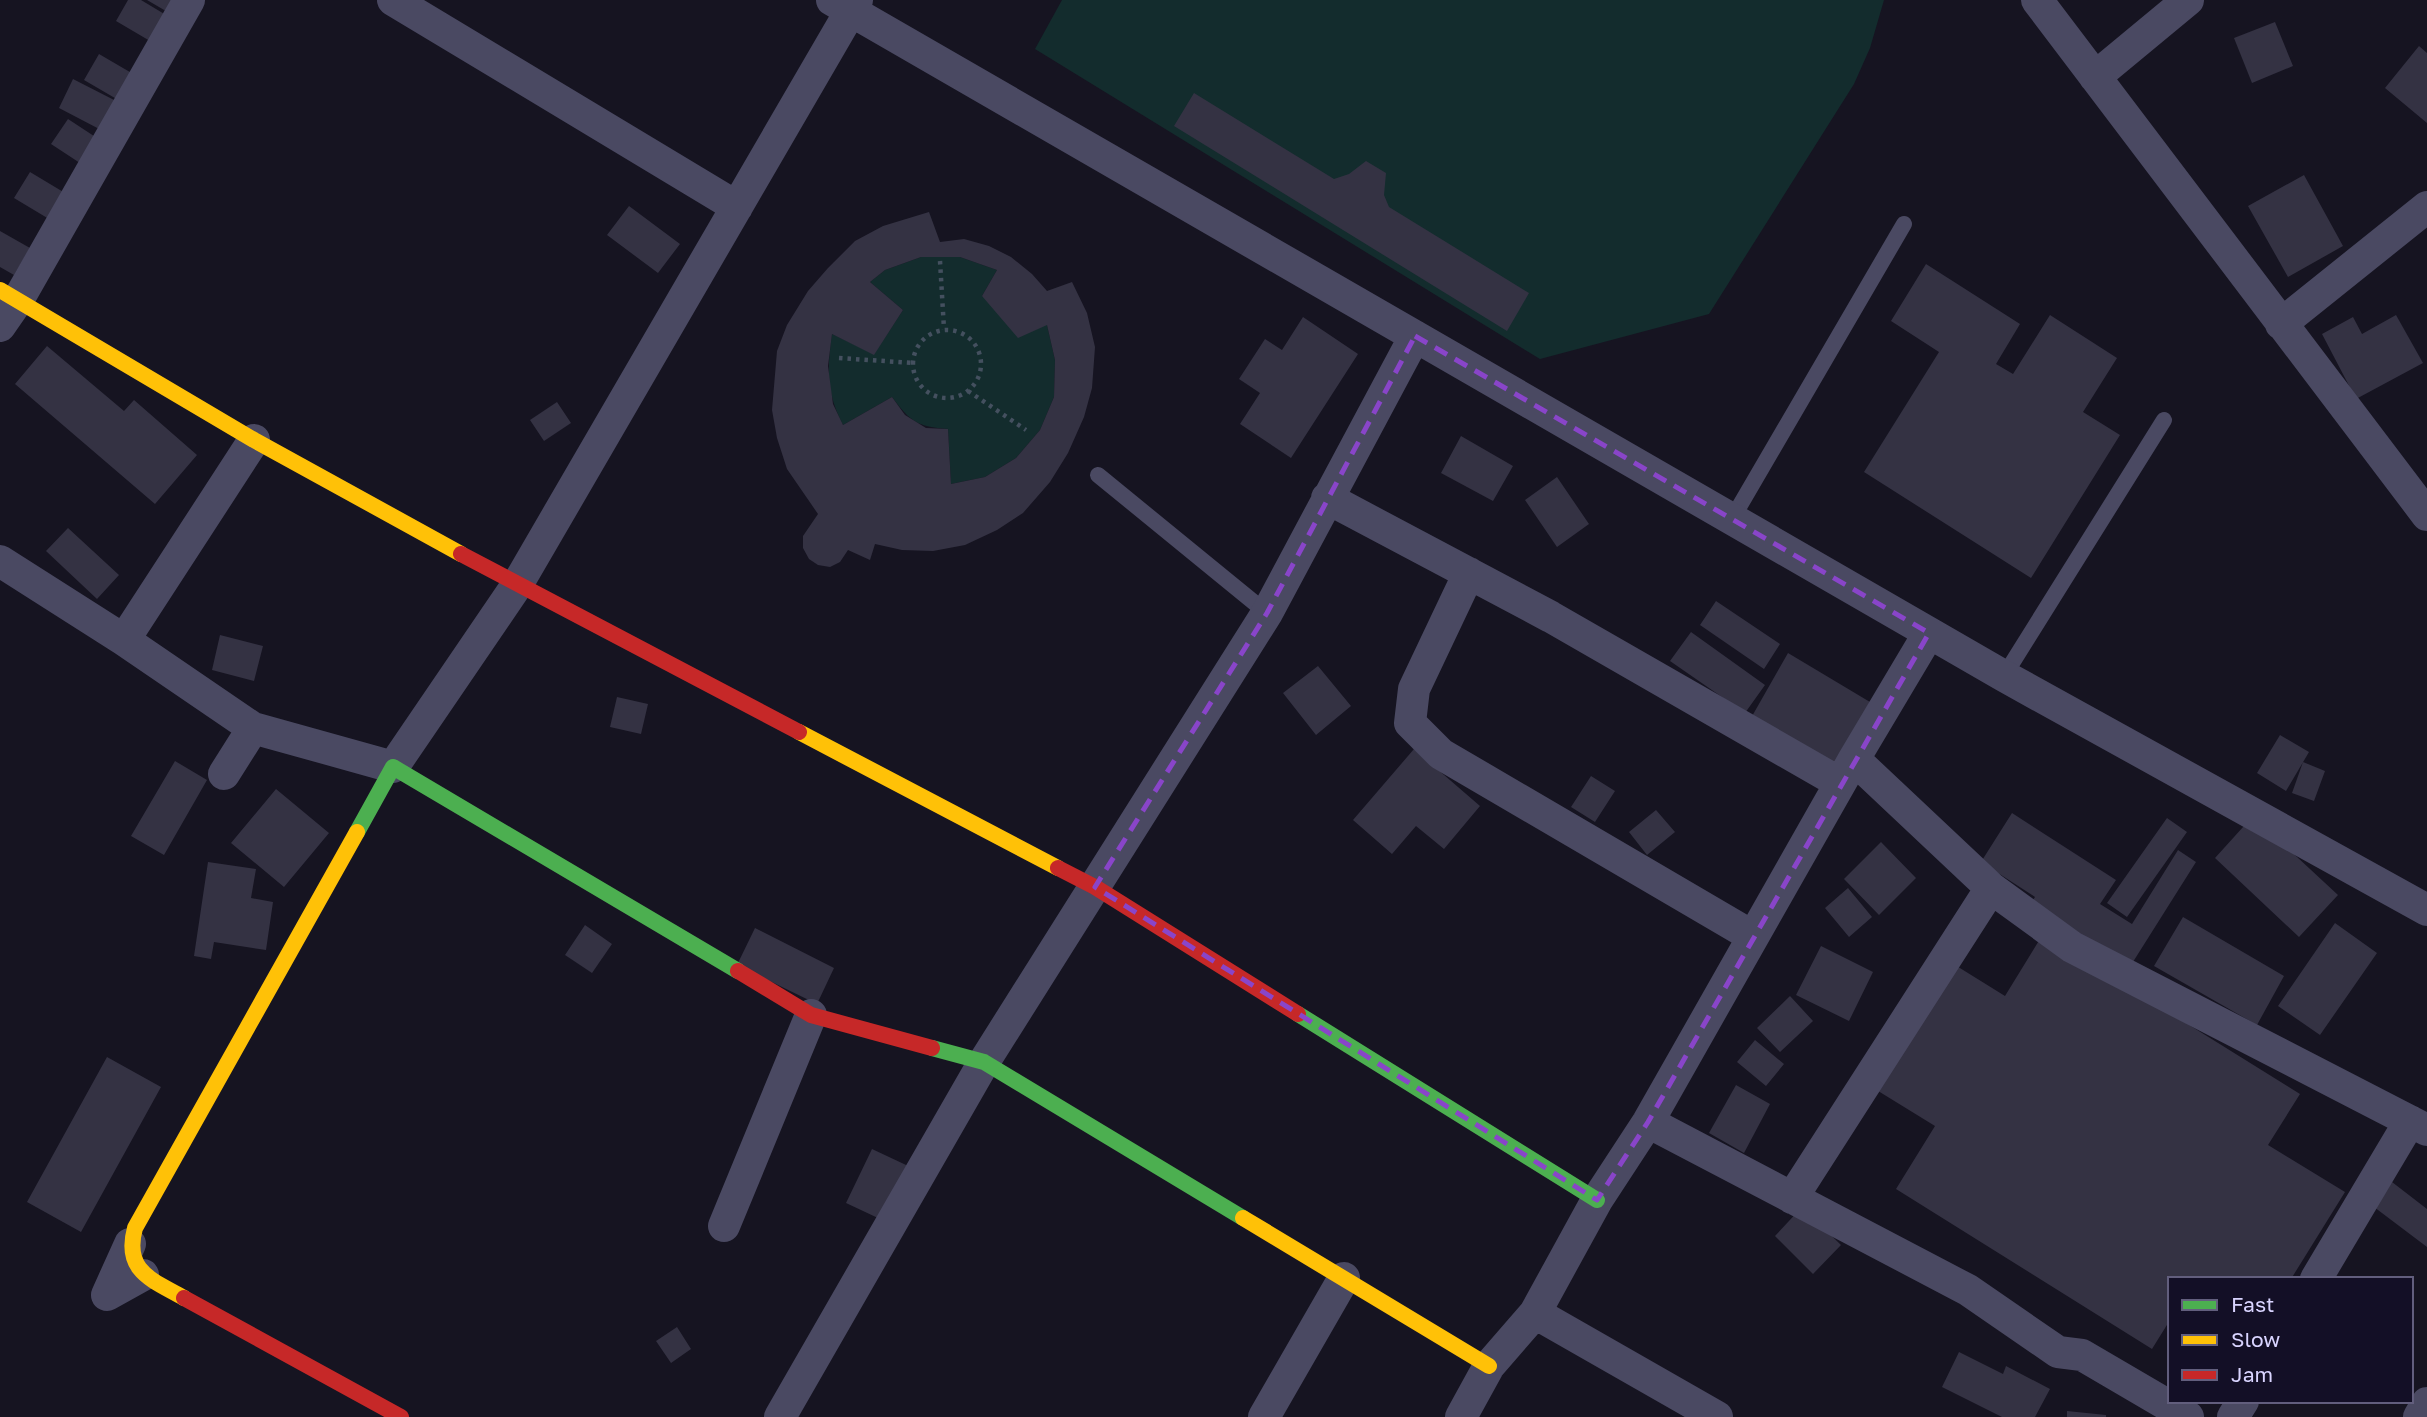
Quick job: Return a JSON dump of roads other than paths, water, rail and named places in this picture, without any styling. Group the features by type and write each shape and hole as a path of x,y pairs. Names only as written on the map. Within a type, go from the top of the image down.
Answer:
{"street":[{"path":"0,326 9,295 189,0"},
{"path":"393,0 737,207"},
{"path":"2038,0 2427,515"},
{"path":"2095,77 2188,0"},
{"path":"401,1417 143,1275 107,1295 135,1228 393,766 517,585 737,207 847,4 1415,337 2004,676 2427,909"},
{"path":"2281,324 2427,207"},
{"path":"9,295 254,440 517,585 1095,887 1597,1200"},
{"path":"780,1417 984,1062 1267,613 1415,337"},
{"path":"124,640 254,440"},
{"path":"1328,498 1847,771 1991,888 2072,947 2422,1125 2317,1277"},
{"path":"0,561 124,640 253,728 393,766 811,1015 984,1062 1489,1366"},
{"path":"1469,573 1414,689 1410,723 1441,754 1752,936"},
{"path":"1461,1417 1489,1366 1535,1313 1597,1200 1648,1122 1752,936 1929,633"},
{"path":"224,775 253,728"},
{"path":"1792,1198 1991,888"},
{"path":"724,1226 811,1015"},
{"path":"1648,1122 1968,1290 2058,1352 2082,1355 2188,1417"},
{"path":"1264,1417 1344,1278"},
{"path":"1535,1313 1717,1417"},
{"path":"2419,1417 2427,1403"}],"lane":[{"path":"1732,520 1904,224"},
{"path":"2004,676 2164,420"},
{"path":"1098,475 1267,613"}]}
